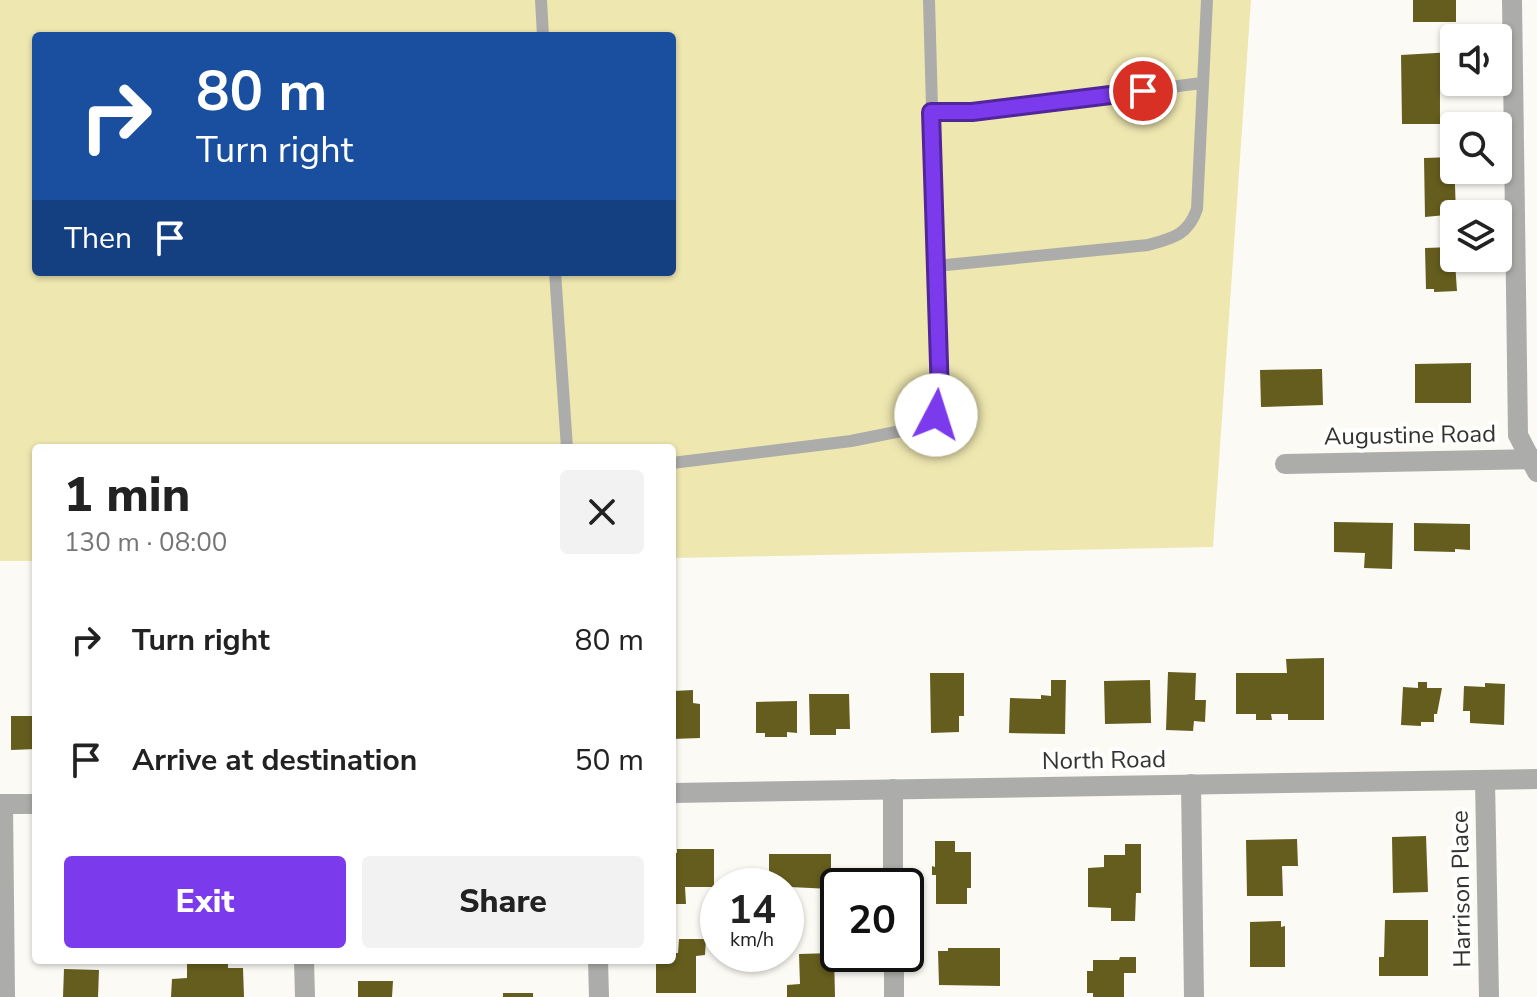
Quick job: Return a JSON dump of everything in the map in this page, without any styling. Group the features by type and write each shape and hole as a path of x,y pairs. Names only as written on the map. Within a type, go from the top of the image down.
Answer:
{"street":[{"path":"1512,0 1518,435 1535,464"},
{"name":"Augustine Road","path":"1285,464 1535,464"},
{"name":"North Road","path":"676,793 1537,779"},
{"name":"Harrison Place","path":"1485,780 1489,997"},
{"path":"1191,784 1194,997"},
{"path":"893,789 893,868"},
{"path":"5,997 2,804 32,804"},
{"path":"304,964 305,997"},
{"path":"598,964 599,997"},
{"path":"894,972 894,997"}],"lane":[{"path":"541,0 543,32"},
{"path":"676,463 851,441 931,425 940,395 929,0"},
{"path":"936,266 1148,245 1174,237 1191,226 1197,209 1207,0"},
{"path":"931,112 972,112 1202,83"},
{"path":"555,276 567,444"}],"shaded area":[{"path":"0,0 1251,0 1213,547 676,558 676,444 32,444 32,561 0,561"}],"building":[{"path":"1413,0 1456,0 1456,22 1413,22"},
{"path":"1440,53 1440,124 1402,124 1401,55"},
{"path":"1440,157 1440,184 1455,184 1456,200 1440,200 1440,216 1425,217 1424,158"},
{"path":"1440,247 1440,272 1456,272 1457,291 1434,292 1434,289 1426,289 1425,248"},
{"path":"1471,363 1471,403 1415,403 1415,364"},
{"path":"1322,369 1323,405 1261,407 1260,370"},
{"path":"1334,522 1393,523 1392,569 1364,568 1365,553 1334,552"},
{"path":"1414,523 1470,524 1470,550 1414,551"},
{"path":"1324,658 1324,720 1288,720 1288,714 1271,714 1272,720 1256,720 1256,714 1236,714 1236,673 1287,673 1286,659"},
{"path":"1168,672 1196,673 1195,700 1206,700 1205,722 1194,721 1193,731 1166,730"},
{"path":"930,673 964,673 964,716 959,716 959,732 931,733"},
{"path":"1051,680 1066,680 1065,734 1009,733 1010,698 1041,699 1041,695 1051,696"},
{"path":"1150,680 1151,723 1105,724 1104,681"},
{"path":"1418,682 1427,682 1427,688 1442,688 1434,722 1421,722 1421,726 1401,725 1403,687 1418,688"},
{"path":"1485,683 1505,684 1504,725 1470,723 1470,711 1463,711 1464,686 1485,687"},
{"path":"693,690 693,703 700,704 700,738 676,739 676,691"},
{"path":"809,694 849,694 850,729 836,729 836,735 810,735"},
{"path":"797,701 797,733 787,732 787,737 765,737 765,733 756,733 756,702"},
{"path":"11,716 32,716 32,749 11,750"},
{"path":"1426,836 1428,892 1393,893 1392,837"},
{"path":"1297,839 1298,866 1282,866 1283,896 1247,896 1246,840"},
{"path":"935,841 955,841 955,852 971,852 971,888 967,888 967,904 936,904 936,875 932,875"},
{"path":"1125,844 1141,844 1141,893 1136,893 1135,921 1111,921 1111,908 1088,907 1088,868 1104,867 1104,855 1125,855"},
{"path":"677,849 714,849 714,868 700,868 700,887 685,887 686,904 676,904"},
{"path":"769,854 831,854 831,868 820,868 820,888 804,888 804,868 769,868"},
{"path":"1385,920 1428,920 1428,976 1379,976 1379,957 1384,957"},
{"path":"1281,921 1281,927 1285,926 1285,967 1250,967 1250,922"},
{"path":"679,939 700,939 700,956 696,956 696,993 656,993 656,964 676,964"},
{"path":"948,948 1000,948 1000,986 939,985 938,951 948,951"},
{"path":"820,953 820,972 834,972 835,997 787,997 787,985 800,984 804,954"},
{"path":"1120,957 1136,957 1136,973 1124,973 1124,997 1093,997 1093,993 1087,993 1087,971 1093,971 1093,960 1119,960"},
{"path":"187,964 228,964 228,968 243,968 244,997 171,997 172,979 187,978"},
{"path":"64,969 99,970 98,997 63,997"},
{"path":"358,981 393,981 392,997 358,997"},
{"path":"503,993 533,993 533,997 503,997"}],"route":[{"path":"936,415 940,395 931,112 972,112 1143,91"}]}
